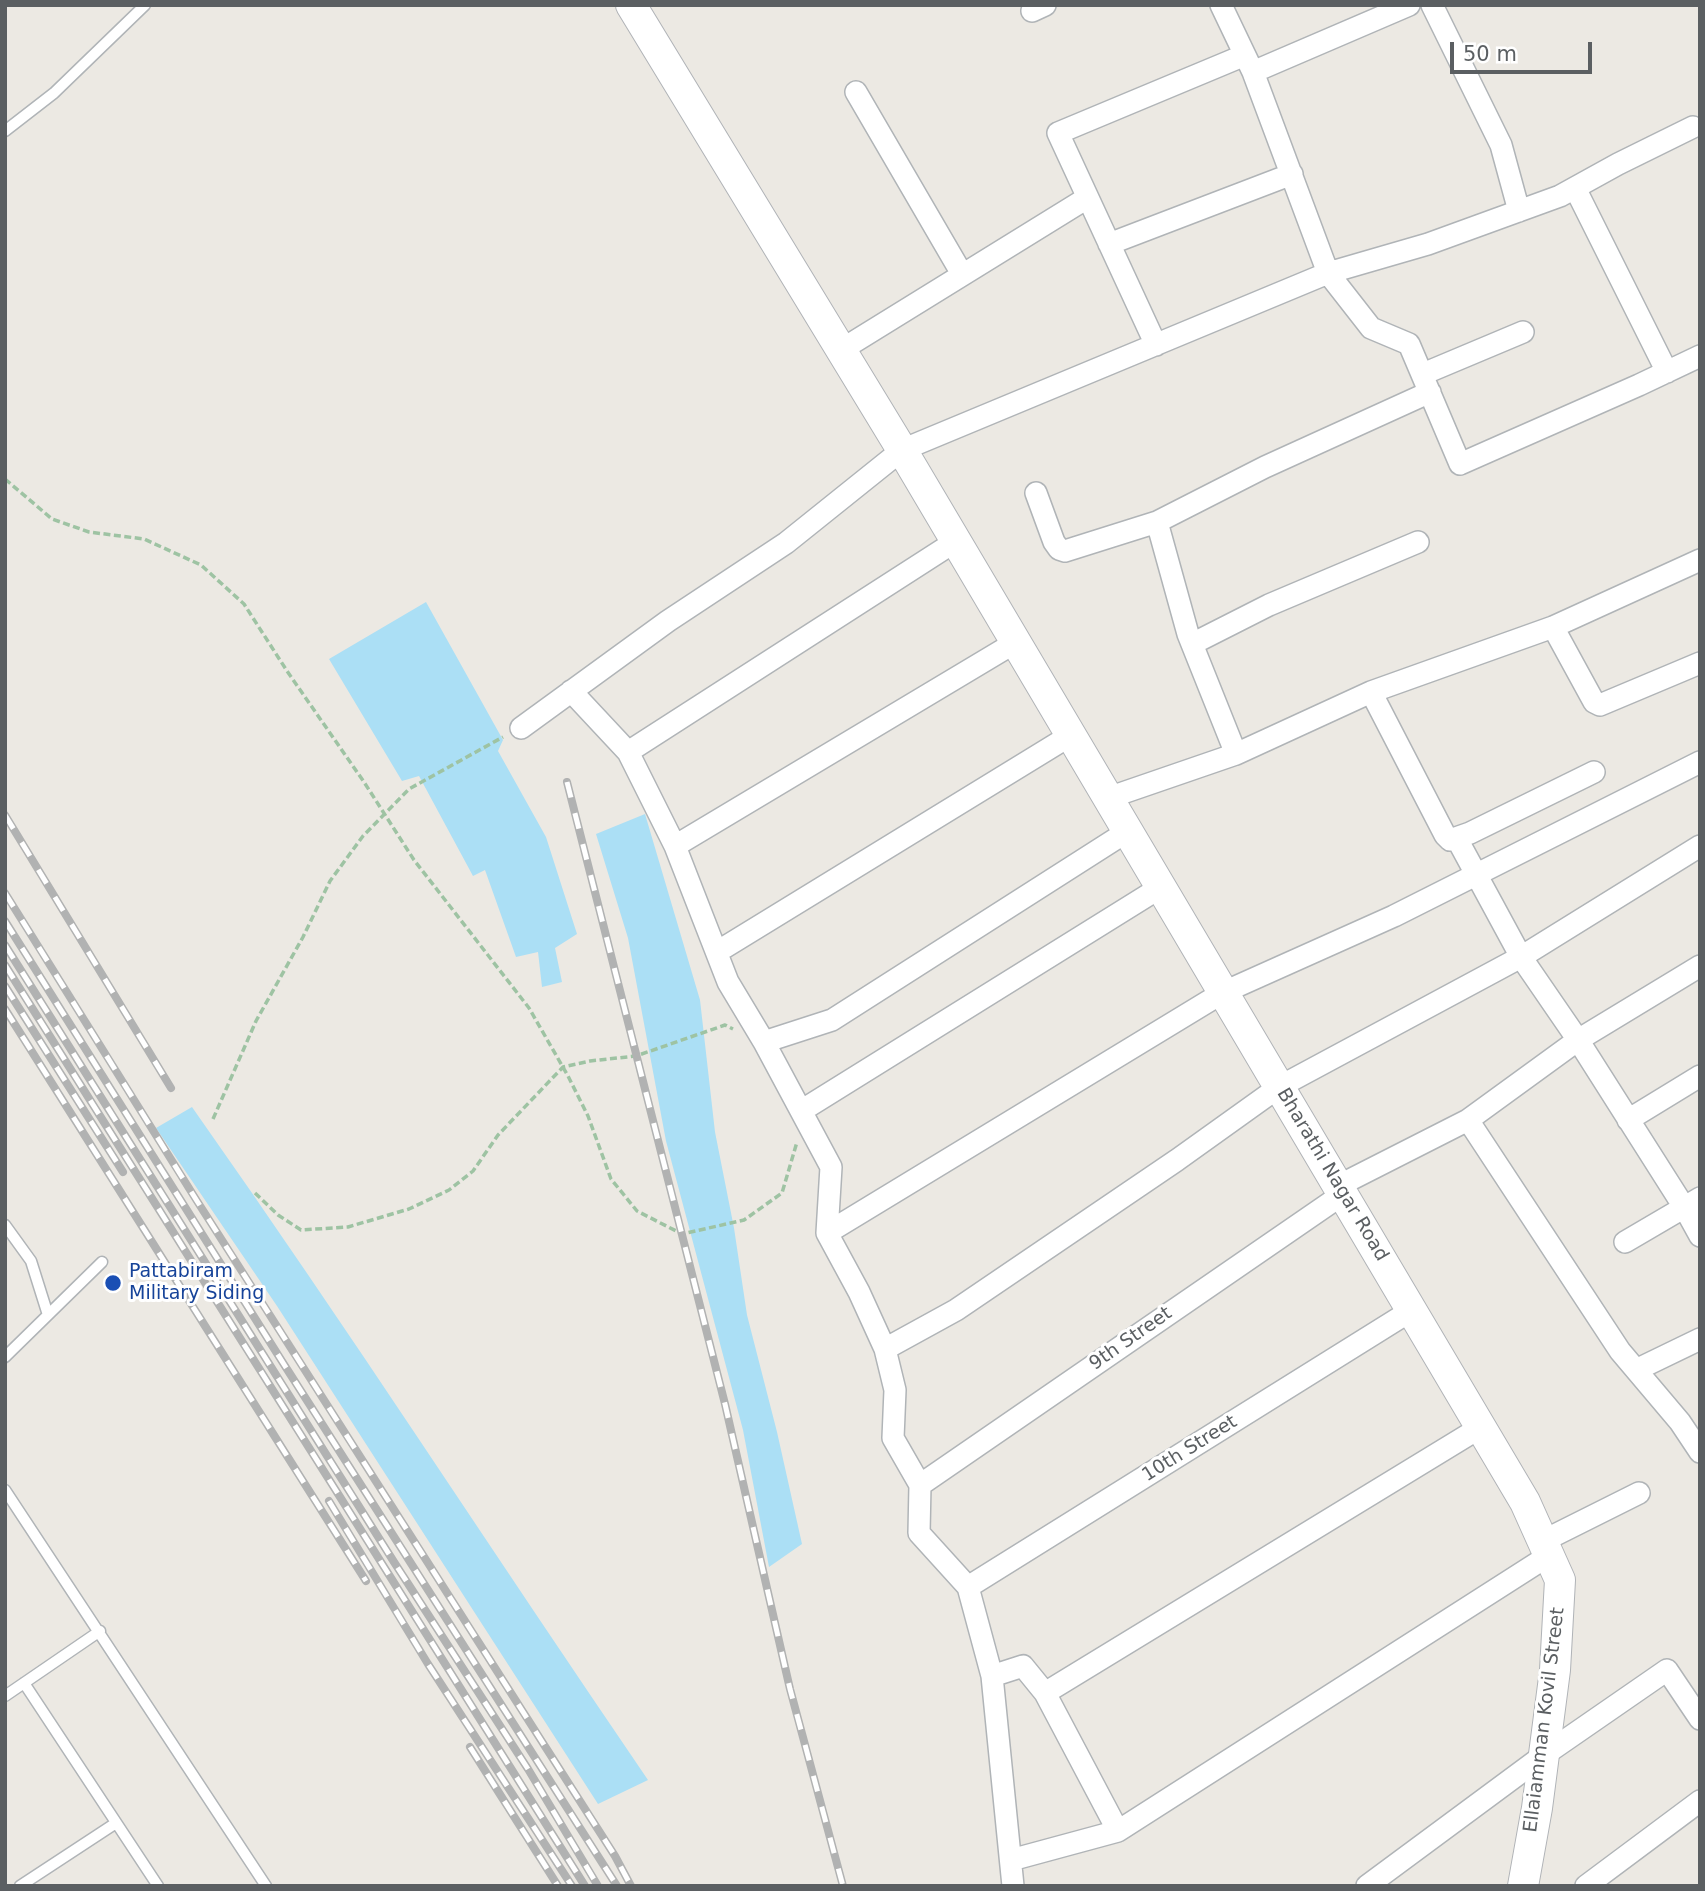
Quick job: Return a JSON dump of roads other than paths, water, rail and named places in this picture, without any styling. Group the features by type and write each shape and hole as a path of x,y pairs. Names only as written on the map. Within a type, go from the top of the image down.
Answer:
{"main road":[{"name":"Bharathi Nagar Road","path":"631,5 1016,642 1525,1502 1546,1548"},
{"name":"Ellaiamman Kovil Street","path":"1523,1886 1555,1670 1560,1580 1546,1548"}],"street":[{"path":"1221,5 1249,64 1328,273 1370,328 1409,344 1460,464 1700,356"},
{"path":"1156,345 1058,133 1409,5"},
{"path":"1432,5 1501,145 1519,211"},
{"path":"856,92 962,274"},
{"path":"521,728 668,621 786,543 902,450 1328,273 1428,244 1560,196 1693,127"},
{"path":"1109,244 1292,174"},
{"path":"1575,188 1667,372"},
{"path":"841,350 1087,198"},
{"path":"1036,493 1054,542 1059,549 1065,551 1157,523 1522,332"},
{"path":"1157,523 1192,644 1236,754"},
{"path":"628,752 956,541"},
{"path":"1192,644 1269,605 1418,542"},
{"path":"1108,798 1236,754 1371,692 1553,627 1700,560"},
{"path":"1553,627 1589,694 1594,702 1600,705 1700,663"},
{"path":"675,846 1016,642"},
{"path":"571,691 628,752 675,846 728,982 764,1042 831,1167 827,1233 886,1349 895,1390 894,1438 920,1485 919,1533 968,1587 992,1676 1013,1886"},
{"path":"1371,692 1450,840 1594,772"},
{"path":"717,952 1071,735"},
{"path":"827,1233 1222,993 1477,876 1700,762"},
{"path":"764,1042 832,1020 1128,831"},
{"path":"1457,839 1521,957 1628,1119 1692,1203 1700,1236"},
{"path":"886,1349 956,1310 1177,1160 1279,1087 1521,957 1700,846"},
{"path":"801,1111 1161,887"},
{"name":"9th Street","path":"920,1485 1340,1190 1468,1120 1578,1040 1700,966"},
{"path":"1628,1119 1700,1076"},
{"path":"1468,1120 1620,1351 1680,1422 1700,1452"},
{"path":"1625,1242 1692,1203"},
{"name":"10th Street","path":"968,1587 1412,1310"},
{"path":"1636,1370 1700,1339"},
{"path":"1045,1693 1481,1427"},
{"path":"1011,1860 1118,1831 1546,1548 1639,1493"},
{"path":"992,1676 1023,1666 1045,1693 1118,1831"},
{"path":"1367,1886 1544,1755 1667,1670 1700,1719"},
{"path":"1586,1886 1700,1801"}],"lane":[{"path":"5,131 54,93 145,5"},
{"path":"5,1225 31,1261 48,1315"},
{"path":"5,1357 102,1262"},
{"path":"5,1490 266,1886"},
{"path":"5,1696 100,1631"},
{"path":"24,1683 158,1886"},
{"path":"20,1886 116,1823"}],"water":[{"path":"426,602 503,740 498,751 546,837 577,934 555,948 562,982 542,987 538,952 516,957 485,870 473,876 419,776 402,781 329,659"},
{"path":"645,814 700,1000 715,1132 734,1228 747,1315 802,1544 769,1567 743,1430 666,1141 628,938 596,834"},
{"path":"192,1107 308,1274 648,1780 598,1804 277,1306 156,1128"}],"railway":[{"path":"567,782 725,1404 790,1689 843,1886"},
{"path":"5,815 171,1088"},
{"path":"5,893 197,1201 615,1856 631,1886"},
{"path":"5,921 617,1886"},
{"path":"5,945 394,1562 528,1769 598,1886"},
{"path":"5,965 585,1886"},
{"path":"5,986 123,1172"},
{"path":"5,1009 366,1581"},
{"path":"329,1501 428,1664 572,1886"},
{"path":"470,1747 558,1886"}],"place":[{"name":"Pattabiram Military Siding","path":"113,1283"}]}
